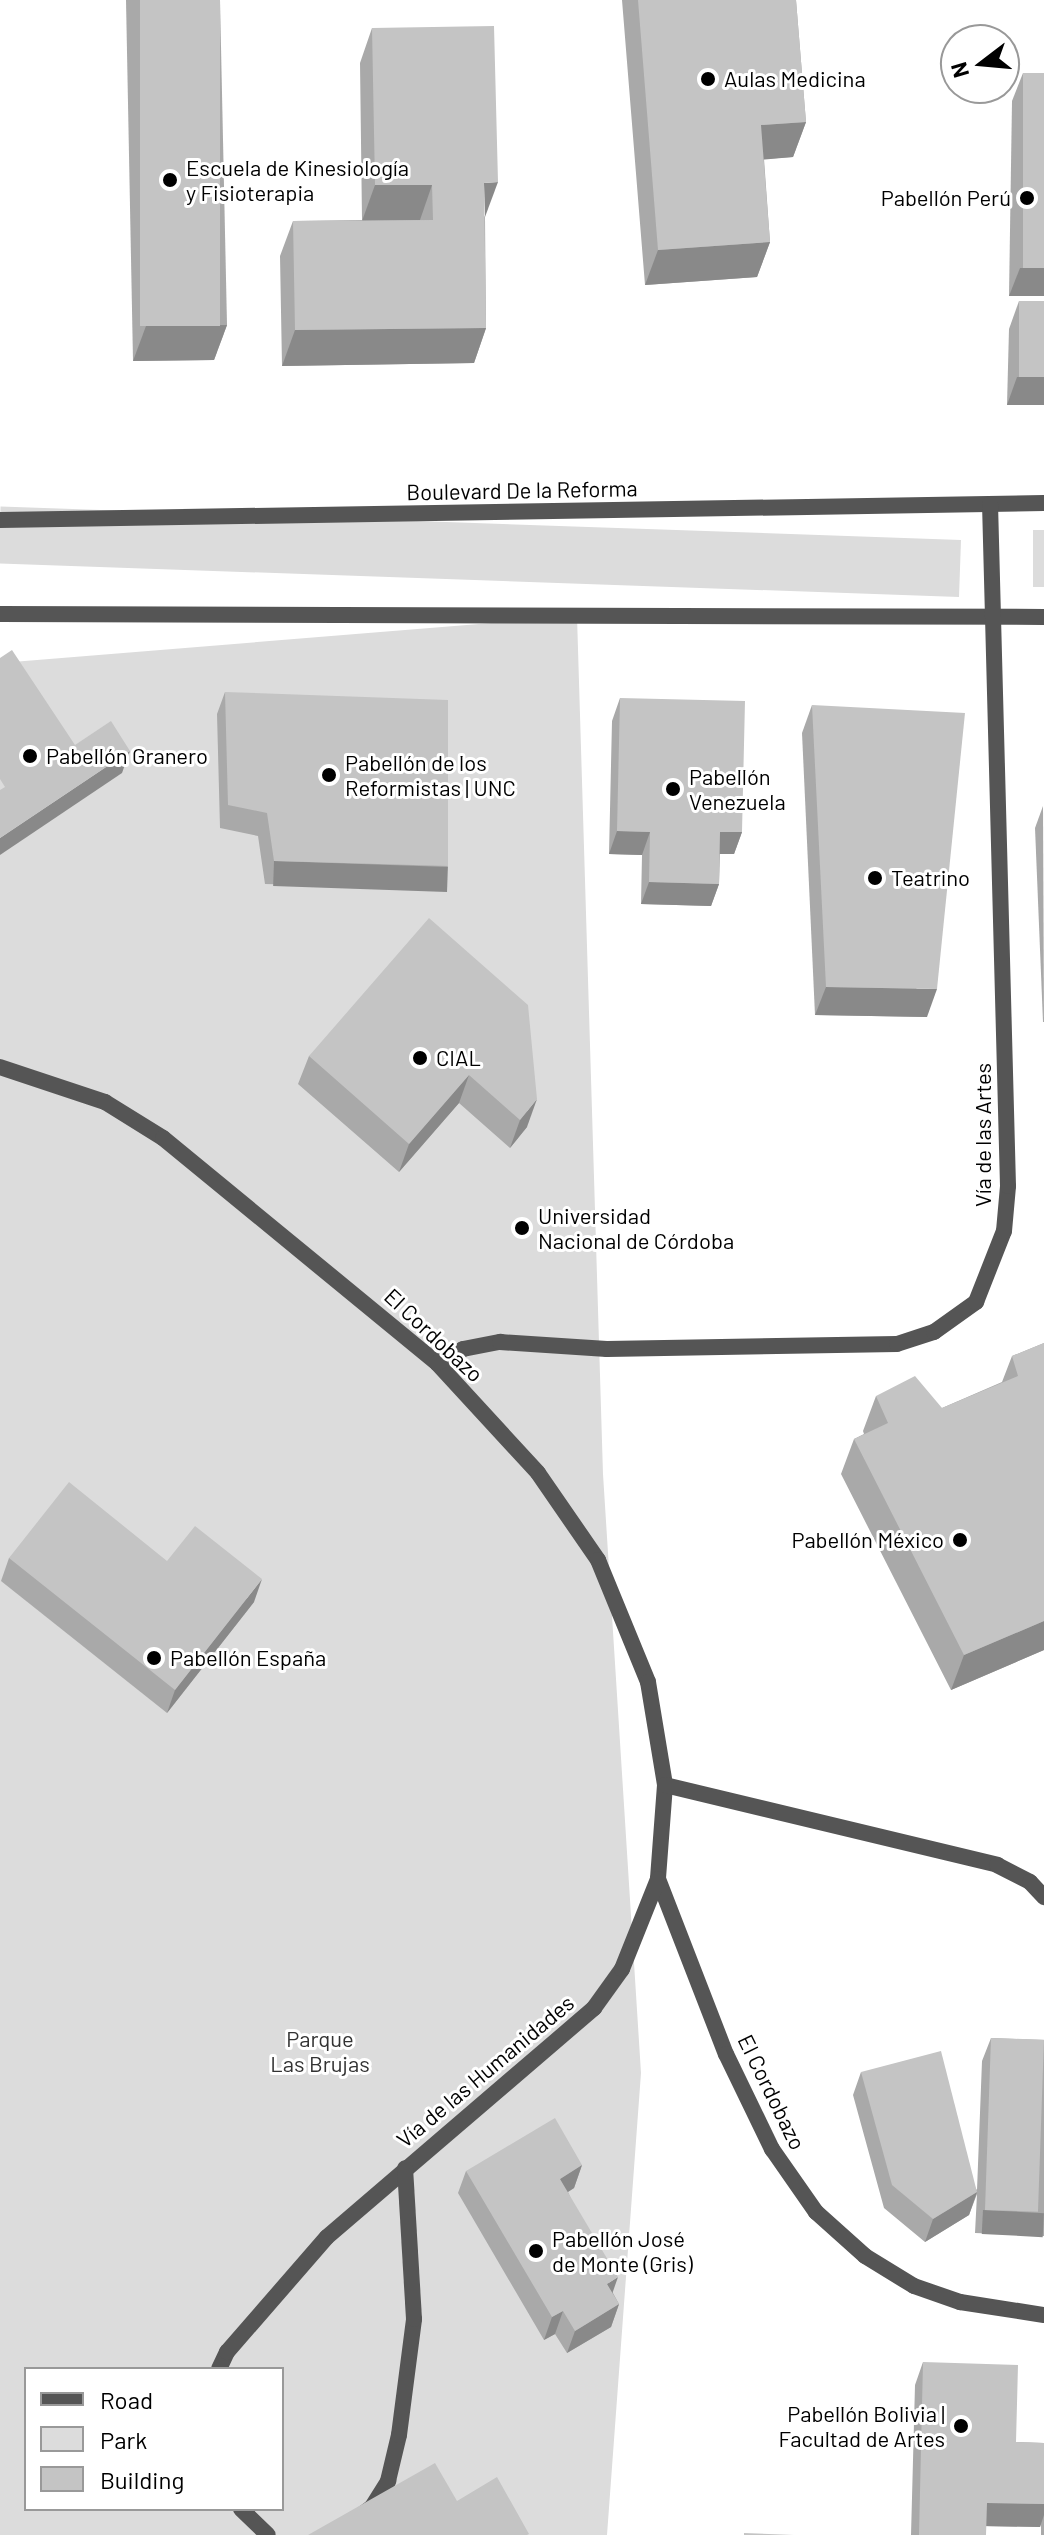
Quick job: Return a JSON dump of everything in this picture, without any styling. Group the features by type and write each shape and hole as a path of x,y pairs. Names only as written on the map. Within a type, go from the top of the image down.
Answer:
{"street":[{"name":"Boulevard De la Reforma","path":"0,520 1044,503"},
{"name":"Vía de las Artes","path":"437,1363 463,1349 500,1342 607,1349 897,1344 934,1332 976,1302 1004,1231 1008,1186 990,504"},
{"path":"0,614 1044,617"},
{"name":"El Cordobazo","path":"0,1067 105,1102 163,1138 437,1363 538,1473 598,1560 648,1682 665,1785 658,1879 726,2054 772,2149 816,2212 865,2256 914,2286 960,2302 1044,2315"},
{"path":"665,1785 997,1865 1030,1882 1044,1897"},
{"name":"Vía de las Humanidades","path":"220,2367 227,2352 289,2276 405,2168 594,2008 622,1969 658,1879"},
{"name":"Vía de las Humanidades","path":"334,2535 372,2507 388,2481 399,2435 414,2319 405,2168"},
{"path":"243,2511 268,2535"}],"green space":[{"path":"1,506 961,540 959,597 0,563"},
{"path":"1033,530 1044,530 1044,587 1033,587"},
{"name":"Parque Las Brujas","path":"577,616 603,1474 641,2073 607,2535 0,2535 0,663"}],"building":[{"name":"Escuela de Kinesiología y Fisioterapia","path":"140,0 220,0 220,326 140,326"},
{"name":"Aulas Medicina","path":"638,0 796,0 806,122 761,125 770,242 658,250"},
{"path":"494,26 498,182 484,183 486,328 295,330 293,221 433,220 432,185 375,185 372,28"},
{"path":"1023,73 1044,73 1044,268 1023,268"},
{"path":"1019,301 1044,301 1044,377 1019,377"},
{"name":"Pabellón Granero","path":"12,650 75,745 111,721 130,751 0,838 0,790 5,787 0,779 0,658"},
{"name":"Pabellón de los Reformistas | UNC","path":"225,692 448,700 448,866 274,861 267,813 228,805"},
{"name":"Pabellón Venezuela","path":"620,698 745,701 742,832 720,832 719,884 649,882 650,832 617,831"},
{"name":"Teatrino","path":"812,705 965,713 937,989 826,987"},
{"name":"CIAL","path":"429,918 528,1005 537,1099 520,1120 469,1075 409,1144 309,1056"},
{"name":"Pabellón México","path":"1044,1343 1044,1621 964,1655 854,1439 888,1423 876,1396 915,1376 942,1408 1018,1376 1012,1356"},
{"name":"Pabellón España","path":"69,1482 167,1561 195,1526 262,1579 175,1690 9,1558"},
{"path":"991,2038 1044,2040 1038,2212 985,2210"},
{"path":"941,2051 977,2192 933,2219 892,2185 861,2072"},
{"name":"Pabellón José de Monte (Gris)","path":"555,2118 582,2165 560,2179 618,2277 607,2284 619,2304 575,2331 563,2311 552,2317 466,2171"},
{"name":"Pabellón Bolivia | Facultad de Artes","path":"923,2362 1018,2365 1016,2442 1044,2443 1044,2504 987,2503 986,2535 919,2535"},
{"path":"435,2463 457,2501 497,2477 529,2534 308,2535"},
{"path":"744,2533 794,2535 744,2535"}],"place":[{"name":"Aulas Medicina","path":"708,79"},
{"name":"Escuela de Kinesiología y Fisioterapia","path":"170,180"},
{"name":"Pabellón Perú","path":"1027,198"},
{"name":"Pabellón Granero","path":"30,756"},
{"name":"Pabellón de los Reformistas | UNC","path":"329,775"},
{"name":"Pabellón Venezuela","path":"673,789"},
{"name":"Teatrino","path":"875,878"},
{"name":"CIAL","path":"420,1058"},
{"name":"Universidad Nacional de Córdoba","path":"522,1228"},
{"name":"Pabellón México","path":"960,1540"},
{"name":"Pabellón España","path":"154,1658"},
{"name":"Pabellón José de Monte (Gris)","path":"536,2251"},
{"name":"Pabellón Bolivia | Facultad de Artes","path":"961,2426"}]}
